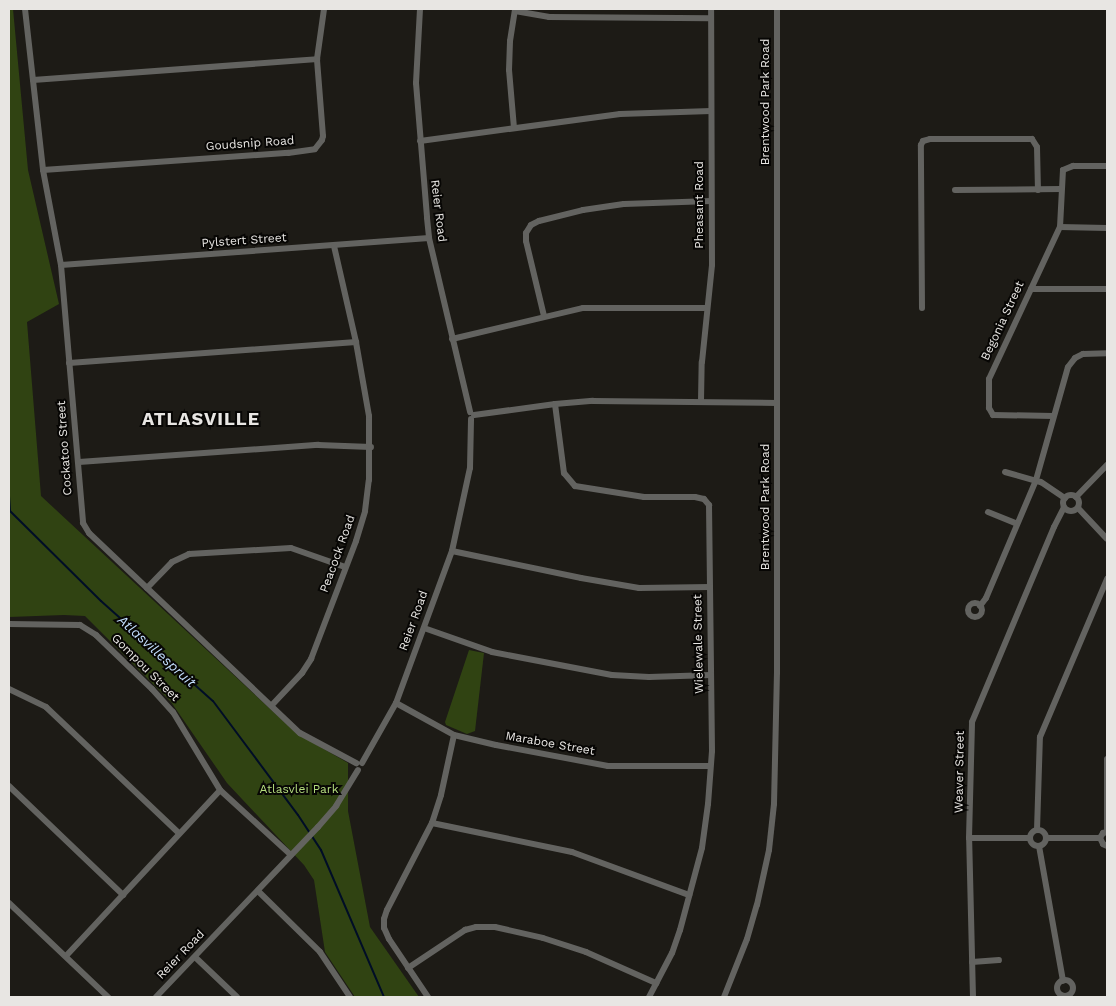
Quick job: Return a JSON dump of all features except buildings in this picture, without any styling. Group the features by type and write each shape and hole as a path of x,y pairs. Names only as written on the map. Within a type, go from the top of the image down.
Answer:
{"street":[{"name":"Cockatoo Street","path":"25,9 43,170 61,265 79,462 81,511 89,533 300,733 358,766"},
{"name":"Goudsnip Road","path":"43,170 288,153 315,149 322,140 323,131 317,59 324,9"},
{"name":"Reier Road","path":"156,997 308,838 336,806 396,703 452,551 470,468 472,416 429,238 420,142 416,69 420,9"},
{"name":"Pheasant Road","path":"701,401 706,308 712,265 711,9"},
{"name":"Brentwood Park Road","path":"724,997 748,939 757,905 769,850 774,804 778,674 777,9"},
{"path":"514,128 509,70 510,41 515,10 549,16 711,18"},
{"path":"33,80 317,59"},
{"path":"420,142 641,112 711,111"},
{"path":"922,308 921,146 924,141 930,139 1032,139 1037,147 1038,190"},
{"path":"1107,166 1067,167 1062,172 1060,227 1107,228"},
{"path":"955,190 1061,189"},
{"path":"544,316 525,238 531,225 539,221 583,210 624,204 712,201"},
{"name":"Begonia Street","path":"1053,416 995,416 989,410 989,379 1060,227"},
{"name":"Pylstert Street","path":"61,265 429,238"},
{"name":"Peacock Road","path":"272,705 302,673 311,659 365,511 371,447 369,416 356,342 334,246"},
{"path":"1031,289 1107,289"},
{"path":"452,339 583,308 706,308"},
{"path":"69,363 356,342"},
{"path":"980,606 985,600 1036,480 1066,371 1072,360 1087,353 1107,353"},
{"path":"472,416 555,404 593,401 777,403"},
{"name":"Wielewale Street","path":"555,404 564,473 575,486 644,497 695,497 704,499 709,505 712,751 708,804 702,848 675,945 649,997"},
{"path":"79,462 318,445 371,447"},
{"path":"1076,497 1107,465"},
{"path":"1004,472 1048,485 1065,498"},
{"path":"1065,498 1069,495 1076,497"},
{"path":"1076,497 1079,504 1078,508 1107,538"},
{"path":"1065,498 1064,507 1071,511 1078,508"},
{"name":"Weaver Street","path":"973,997 970,838 974,717 1064,507"},
{"path":"988,512 1017,524"},
{"path":"147,588 172,562 189,554 292,548 345,567"},
{"path":"452,551 639,588 710,587"},
{"path":"1037,830 1040,737 1107,579"},
{"name":"Gompou Street","path":"9,624 80,625 96,636 152,688 173,712 220,790 291,855"},
{"path":"424,628 492,652 612,675 649,677 711,675"},
{"path":"9,689 46,707 179,833"},
{"name":"Maraboe Street","path":"396,703 454,735 496,745 608,766 710,766"},
{"path":"428,997 384,928 384,919 432,823 441,795 454,735"},
{"path":"1046,838 1100,838 1107,832 1107,759"},
{"path":"9,786 122,895"},
{"path":"66,956 220,790"},
{"path":"432,823 572,852 690,895"},
{"path":"1030,838 1033,832 1037,830"},
{"path":"1037,830 1043,832 1046,838"},
{"path":"970,838 1030,838"},
{"path":"1030,838 1033,844 1039,846"},
{"path":"1039,846 1045,842 1046,838"},
{"path":"1100,838 1102,844 1107,846"},
{"path":"1039,846 1063,981"},
{"path":"258,891 320,952 350,997"},
{"path":"9,903 108,997"},
{"path":"408,968 465,930 476,927 495,927 543,938 586,952 656,983"},
{"path":"195,957 237,997"},
{"path":"972,962 999,960"}],"green space":[{"name":"Atlasvlei Park","path":"9,9 13,9 28,170 59,304 27,322 41,496 296,733 348,763 348,811 370,927 419,997 355,997 325,952 314,880 304,865 227,783 171,702 85,616 9,617"},
{"path":"469,650 484,653 475,731 467,734 446,725 445,722"}],"waterway":[{"name":"Atlasvillespruit","path":"9,496 10,511 101,601 213,701 298,815 321,850 384,997"}],"district":[{"name":"ATLASVILLE","path":"201,419"}]}
